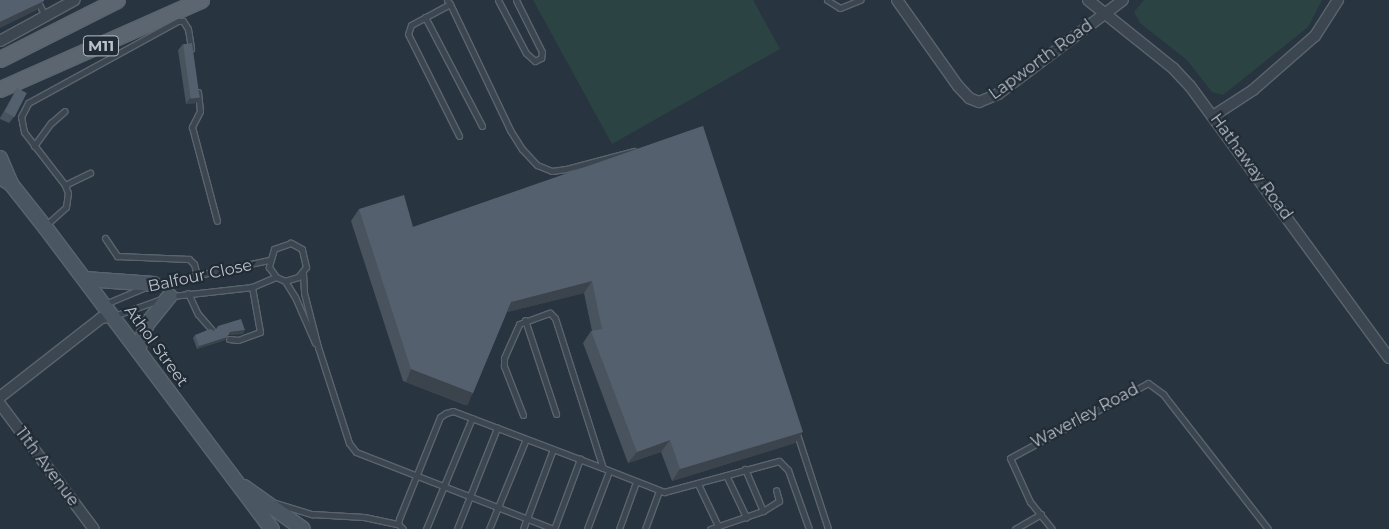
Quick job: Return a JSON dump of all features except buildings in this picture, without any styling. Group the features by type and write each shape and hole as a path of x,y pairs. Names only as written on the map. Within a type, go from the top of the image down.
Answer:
{"main road":[{"name":"M11","path":"0,58 24,48 117,0"},
{"name":"M11","path":"0,89 201,0"},
{"name":"Athol Street","path":"0,158 6,180 85,279 104,304 107,317 138,350 272,529"},
{"path":"85,279 154,284"},
{"path":"138,350 147,324 170,296"},
{"path":"241,486 267,502 302,529"}],"street":[{"path":"0,41 75,0"},
{"name":"Lapworth Road","path":"897,0 958,86 974,101 992,98 1123,0"},
{"name":"Hathaway Road","path":"1088,0 1173,68 1213,116 1389,358"},
{"path":"1213,116 1253,90 1316,36 1338,0"},
{"path":"16,32 24,48"},
{"path":"0,397 107,317"},
{"name":"11th Avenue","path":"0,404 94,529"}],"lane":[{"path":"37,0 45,16"},
{"path":"498,0 526,53 536,62 541,58 542,52 516,0"},
{"path":"827,0 840,8 860,0"},
{"path":"459,136 408,34 411,25 448,2 510,130 522,149 537,165 552,171 566,169 643,148"},
{"path":"425,17 482,126"},
{"path":"45,227 66,207 68,193 65,184 24,132 21,117 28,103 42,93 178,21 183,21 188,29 193,58"},
{"path":"198,86 200,111 192,127 217,221"},
{"path":"34,146 51,123 65,111"},
{"path":"65,184 90,173"},
{"path":"105,238 118,256 189,259 194,264 197,275"},
{"path":"303,273 285,280 276,277 269,260 278,245 291,243 305,254 303,273 304,293 318,347 349,443 356,452 554,529 580,459"},
{"name":"Balfour Close","path":"104,304 154,284 269,260"},
{"name":"Balfour Close","path":"107,317 170,296 252,287 276,277"},
{"path":"285,280 318,347"},
{"path":"229,339 238,340 260,332 252,287"},
{"path":"188,293 198,314 212,330"},
{"path":"523,415 504,361 514,330 525,320 548,313 555,318 603,468"},
{"path":"525,320 556,414"},
{"name":"Waverley Road","path":"1052,529 1030,502 1012,468 1009,461 1013,454 1148,383 1163,394 1268,529"},
{"path":"398,524 440,417 453,411 659,491 680,490 771,462 784,465 809,529"},
{"path":"426,529 472,418"},
{"path":"457,529 497,428"},
{"path":"795,430 828,529"},
{"path":"489,529 526,438"},
{"path":"523,529 553,449"},
{"path":"745,469 764,511"},
{"path":"587,529 610,471"},
{"path":"726,475 746,517"},
{"path":"618,529 636,482"},
{"path":"698,484 718,526"},
{"path":"710,529 764,511 779,502 776,490"},
{"path":"645,529 659,491"},
{"path":"267,502 312,514 364,517 398,524 403,529"},
{"path":"1015,529 1041,514"}],"green space":[{"path":"533,0 753,0 780,49 612,144"},
{"path":"1144,0 1322,0 1308,27 1223,95 1212,92 1187,60 1140,23 1134,12"}]}
